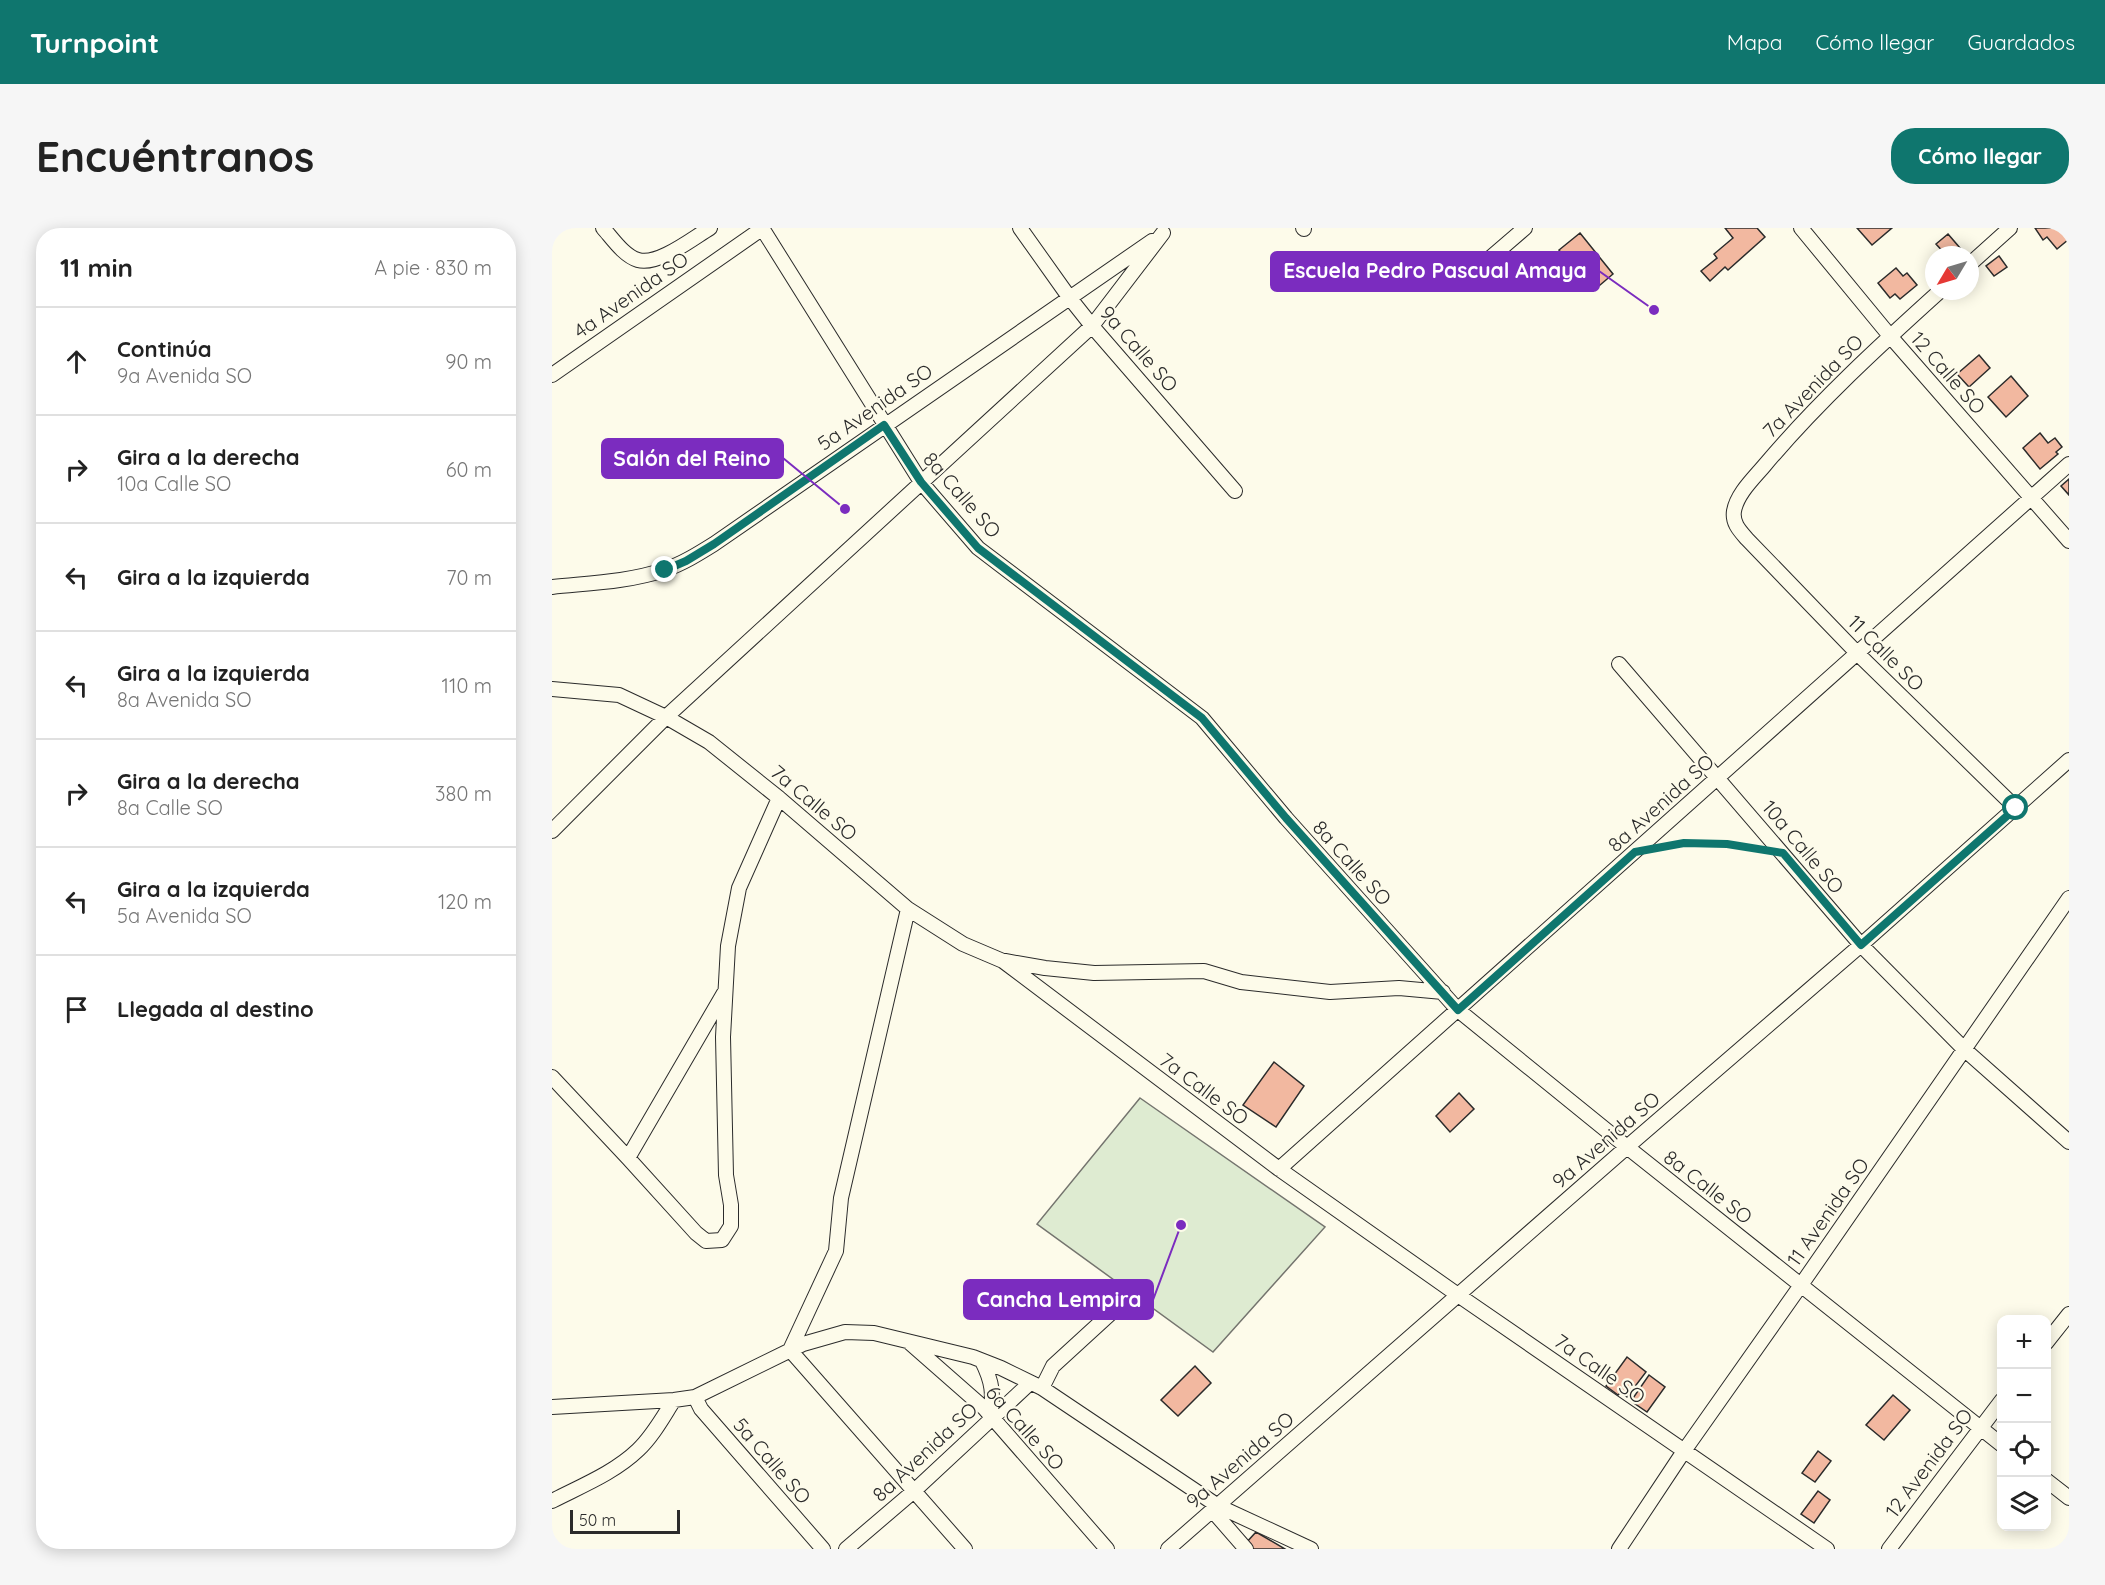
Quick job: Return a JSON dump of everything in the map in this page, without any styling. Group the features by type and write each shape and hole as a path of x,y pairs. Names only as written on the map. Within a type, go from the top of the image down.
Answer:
{"street":[{"path":"603,228 630,256 638,260 649,261 665,255 710,228"},
{"name":"4a Avenida SO","path":"552,375 763,228"},
{"name":"8a Calle SO","path":"763,228 921,482 978,548 1202,718 1286,818 1458,1010 1997,1442"},
{"name":"9a Calle SO","path":"1020,228 1092,326 1235,491"},
{"path":"1468,277 1525,228"},
{"name":"12 Calle SO","path":"1801,228 1890,336 2069,541"},
{"path":"1979,256 2010,228"},
{"path":"552,831 666,717 1092,326 1167,230"},
{"name":"5a Avenida SO","path":"552,587 641,576 665,570 686,561 714,544 1167,230"},
{"name":"7a Avenida SO","path":"1734,521 1733,513 1736,503 1743,491 1790,435 1890,336 1930,300"},
{"name":"8a Avenida SO","path":"1279,1169 2069,464"},
{"name":"11 Calle SO","path":"1734,521 1747,539 1858,654 2016,808"},
{"name":"10a Calle SO","path":"1619,664 1861,945 1965,1049 2069,1142"},
{"name":"7a Calle SO","path":"552,689 619,695 666,717 709,742 908,909 963,944 1003,961 1279,1169 1827,1549"},
{"name":"9a Avenida SO","path":"1168,1549 1861,945 2069,760"},
{"path":"552,1077 696,1233 706,1241 722,1240 731,1226 726,1163 723,1037 728,946 739,888 778,798"},
{"name":"11 Avenida SO","path":"1619,1549 1684,1451 2069,898"},
{"path":"790,1350 836,1251 841,1198 908,909"},
{"path":"1003,961 1094,973 1204,971 1241,982 1330,992 1399,988 1443,992"},
{"path":"628,1158 726,990"},
{"name":"8a Avenida SO","path":"846,1549 914,1491 991,1417 1036,1385 1053,1366 1112,1312"},
{"path":"2051,1337 2069,1314"},
{"path":"552,1407 695,1397 790,1350 828,1335 845,1332 874,1333 982,1361 1036,1385 1215,1508 1311,1549"},
{"name":"6a Calle SO","path":"907,1340 984,1408 1107,1549"},
{"path":"790,1350 965,1549"},
{"path":"982,1361 993,1392 991,1417"},
{"name":"5a Calle SO","path":"695,1397 701,1409 823,1549"},
{"path":"552,1501 602,1476 638,1450 652,1434 674,1400"},
{"name":"12 Avenida SO","path":"1888,1549 1997,1405"},
{"path":"2051,1484 2069,1498"},
{"path":"1215,1508 1246,1549"}],"path":[{"path":"1635,852 1684,843 1727,844 1783,853"}],"green space":[{"path":"1140,1098 1325,1227 1213,1352 1037,1224"}],"building":[{"path":"1725,228 1757,228 1765,237 1728,270 1725,267 1710,281 1701,271 1717,258 1714,254 1733,238"},
{"path":"1857,228 1892,228 1872,245"},
{"path":"2035,228 2069,228 2069,239 2057,249 2047,237 2043,240"},
{"path":"1580,233 1613,274 1593,291 1559,250"},
{"path":"1948,234 1958,246 1938,246 1936,244"},
{"path":"1999,256 2007,267 1994,276 1986,266"},
{"path":"1896,268 1903,276 1907,273 1917,285 1900,299 1895,294 1890,298 1878,283"},
{"path":"1979,355 1990,368 1969,387 1957,374"},
{"path":"2011,376 2028,396 2006,417 1988,397"},
{"path":"2040,433 2048,443 2055,438 2062,447 2056,452 2058,454 2040,469 2023,448"},
{"path":"2069,479 2069,495 2061,486"},
{"path":"1274,1062 1304,1086 1276,1127 1243,1105"},
{"path":"1459,1093 1474,1109 1450,1132 1436,1116"},
{"path":"1627,1357 1646,1372 1627,1397 1621,1392 1618,1395 1606,1386"},
{"path":"1195,1366 1211,1383 1178,1416 1161,1400"},
{"path":"1649,1375 1665,1387 1647,1412 1631,1401"},
{"path":"1893,1395 1910,1410 1884,1440 1866,1425"},
{"path":"1818,1451 1831,1461 1815,1482 1802,1473"},
{"path":"1818,1491 1830,1500 1814,1523 1801,1514"},
{"path":"1256,1532 1285,1549 1253,1549 1246,1543"}],"place":[{"name":"Escuela Pedro Pascual Amaya","path":"1654,310"},
{"name":"Salón del Reino","path":"845,509"},
{"name":"Cancha Lempira","path":"1181,1225"}],"route":[{"path":"665,570 686,561 714,544 884,425 921,482 978,548 1202,718 1286,818 1458,1010 1635,852 1684,843 1727,844 1783,853 1861,945 2016,808"}]}
